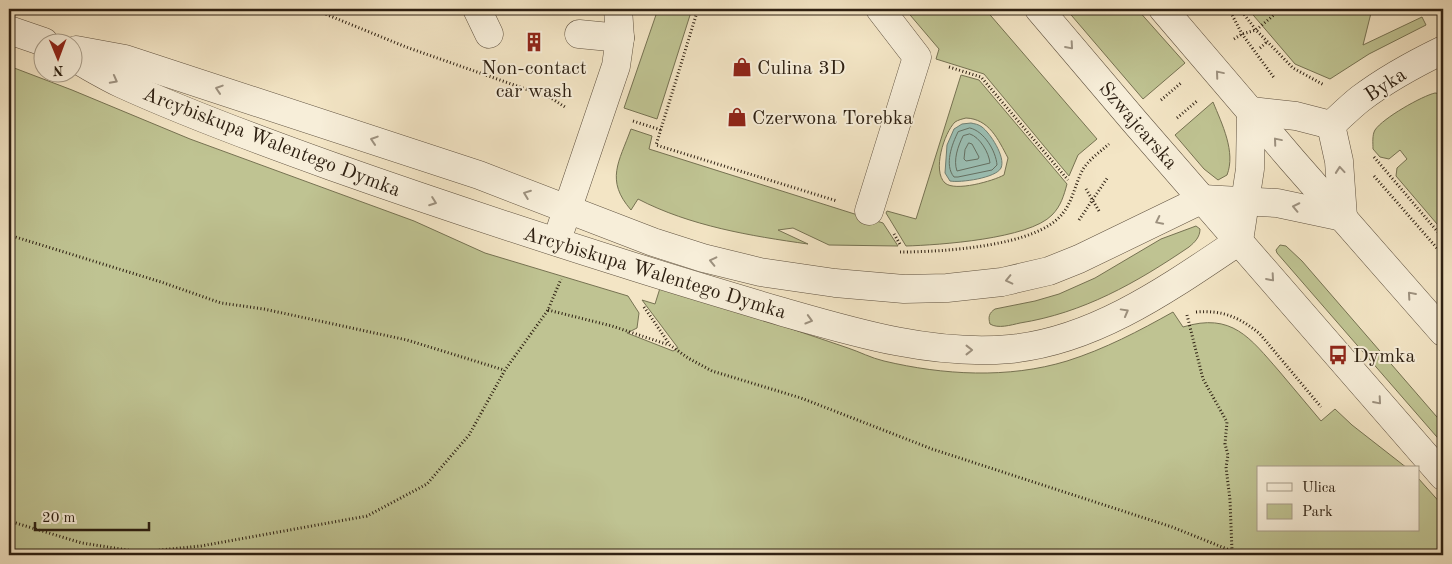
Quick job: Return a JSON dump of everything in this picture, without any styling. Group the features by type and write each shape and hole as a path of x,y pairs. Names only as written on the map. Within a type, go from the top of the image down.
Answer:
{"street":[{"path":"477,9 489,34"},
{"path":"556,243 616,66 620,38 618,9"},
{"path":"869,212 917,57 880,9"},
{"name":"Szwajcarska","path":"1038,9 1239,241"},
{"path":"1164,9 1293,161 1443,332"},
{"path":"9,30 32,38"},
{"path":"579,34 620,38"},
{"name":"Byka","path":"1331,124 1359,99 1377,87 1443,50"},
{"name":"Arcybiskupa Walentego Dymka","path":"82,51 125,59 479,175 661,245 703,258 760,272 835,283 904,289 947,288 1002,282 1048,271 1080,259 1203,199"},
{"name":"Arcybiskupa Walentego Dymka","path":"82,62 120,83 260,141 448,207 679,282 837,328 923,346 964,350 1010,349 1049,342 1084,331 1118,317 1239,241"},
{"path":"1251,111 1296,116 1331,124 1339,161 1343,217"},
{"path":"1251,111 1250,168 1239,241 1443,476"},
{"path":"1203,199 1277,203 1343,217"}],"path":[{"path":"312,9 406,46 551,98 566,108"},
{"path":"698,9 656,145 885,218 901,246"},
{"path":"1229,9 1242,34 1277,81"},
{"path":"1240,9 1256,30 1293,68 1328,87"},
{"path":"1242,34 1256,30 1281,9"},
{"path":"1260,48 1268,41"},
{"path":"917,57 981,77 1068,180"},
{"path":"1158,102 1185,79"},
{"path":"1174,120 1200,98"},
{"path":"628,119 661,130"},
{"path":"1369,152 1443,238"},
{"path":"1371,172 1443,255"},
{"path":"1077,221 1108,177"},
{"path":"1086,189 1099,211"},
{"path":"9,235 152,279 221,303 264,309 407,340 505,370"},
{"path":"9,521 82,543 140,552 201,546 367,516 427,484 469,435 505,370 548,310 562,278"},
{"path":"639,300 670,345"},
{"path":"548,310 612,326 670,345 688,358 712,371 801,398 932,449 1172,528 1242,555"},
{"path":"1232,551 1230,500 1226,467 1228,455 1225,444 1227,422 1203,379 1187,312 1209,311 1225,313 1244,322 1260,334 1321,407"}],"green space":[{"path":"658,9 683,9 691,12 657,119 624,108"},
{"path":"905,9 985,9 1097,139 1078,155 1069,176 984,74 936,59 939,49"},
{"path":"1066,9 1137,9 1185,63 1143,99"},
{"path":"1248,9 1372,9 1363,45 1422,17 1426,25 1369,54 1330,79 1295,64"},
{"path":"9,66 32,75 32,82 51,82 190,139 414,221 485,253 628,296 639,313 637,328 627,333 673,351 678,348 642,300 655,304 661,285 879,360 906,366 952,372 999,373 1045,367 1095,351 1173,312 1183,327 1200,323 1215,323 1227,326 1238,331 1259,348 1321,421 1335,409 1352,425 1404,466 1257,466 1257,532 1420,532 1420,480 1443,506 1443,555 9,555"},
{"path":"961,75 979,80 1067,184 1060,204 1052,215 1024,230 1004,235 961,242 906,246 886,213 887,211 916,219","holes":["966,118 974,119 992,131 1008,158 1004,175 974,185 957,186 945,183 941,177 940,161 947,134 955,122"]},
{"path":"1435,93 1443,94 1443,231 1396,176 1397,168 1407,159 1400,150 1389,159 1380,157 1373,149 1373,134 1379,125 1403,108"},
{"path":"1213,102 1227,138 1230,157 1227,175 1218,180 1204,169 1175,135"},
{"path":"631,129 652,136 649,149 883,223 898,246 829,245 793,228 778,230 808,244 765,237 700,223 638,199 631,210 618,189 616,180 619,161"},
{"path":"1196,226 1200,229 1199,234 1189,247 1149,273 1108,295 1066,312 1043,318 1005,326 990,324 991,312 995,309 1059,294 1095,278 1161,239"},
{"path":"1280,245 1286,246 1302,261 1443,424 1443,444 1277,253 1276,250"}],"water":[{"path":"971,123 982,127 993,140 1001,158 1001,168 998,172 985,177 950,181 945,173 947,145 954,129 962,124"}],"place":[{"name":"Non-contact car wash","path":"534,42"},
{"name":"Culina 3D","path":"742,67"},
{"name":"Czerwona Torebka","path":"737,117"},
{"name":"Dymka","path":"1338,355"}]}
